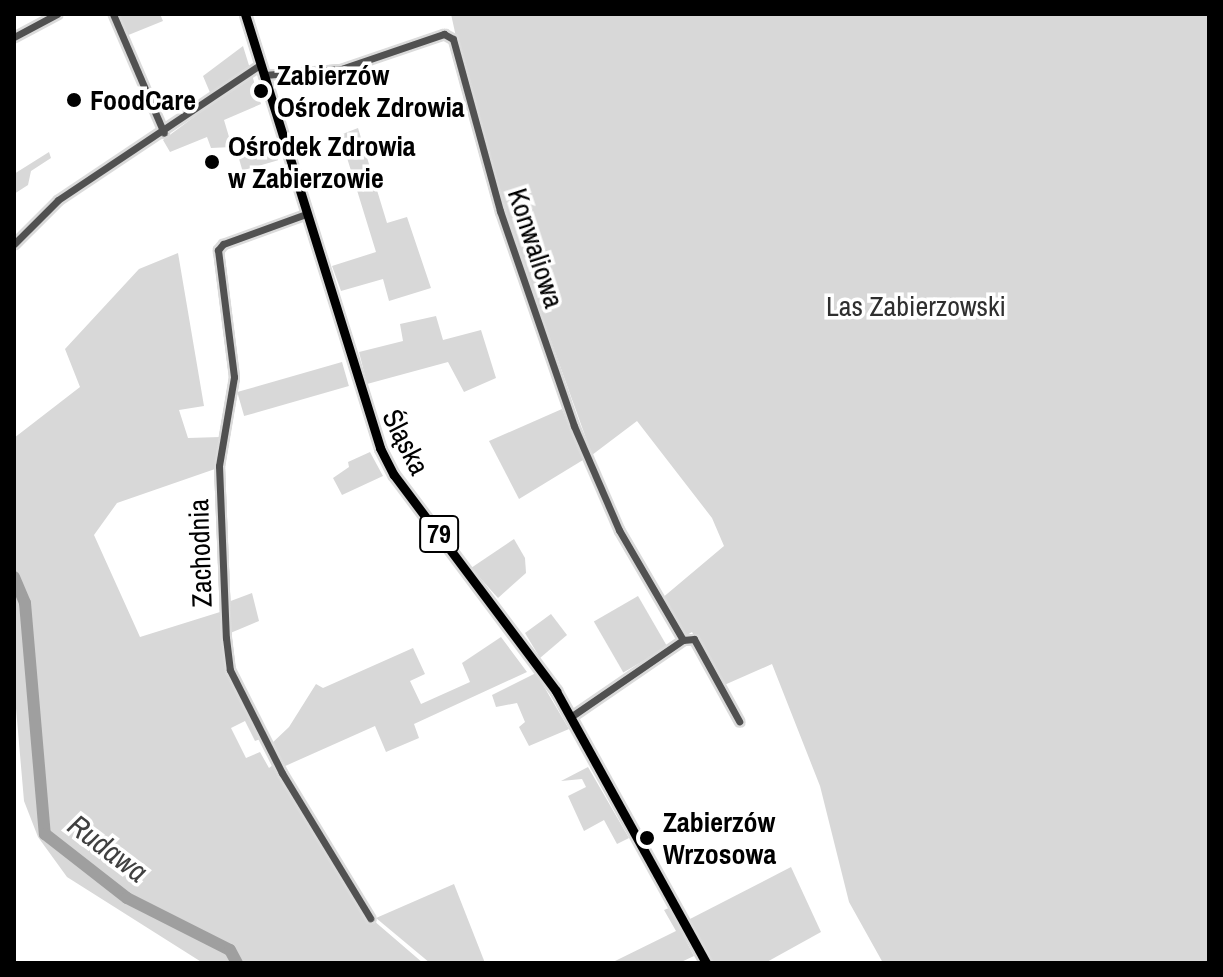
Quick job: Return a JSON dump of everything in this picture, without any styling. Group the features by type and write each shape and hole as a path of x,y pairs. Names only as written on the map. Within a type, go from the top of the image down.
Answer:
{"main road":[{"name":"Śląska","path":"245,14 369,420 394,475 537,661 572,716 706,963"}],"street":[{"path":"14,37 57,14"},
{"path":"113,14 164,133"},
{"name":"Konwaliowa","path":"263,70 341,69 444,34 453,39 482,154 562,396 619,530 683,640 694,639 739,721"},
{"path":"14,244 58,200 263,70"},
{"name":"Zachodnia","path":"306,214 223,244 218,250 234,377 219,466 226,638 230,670 282,773 370,918"},
{"path":"572,716 683,640"}],"green space":[{"path":"117,14 160,14 163,21 126,36"},
{"name":"Las Zabierzowski","path":"451,14 1209,14 1209,963 883,963 849,902 820,786 772,664 722,686 692,632 682,638 661,599 724,546 712,518 637,421 592,455 478,138"},
{"path":"243,46 261,104 224,120 232,147 211,148 207,137 170,152 163,140 214,102 203,76"},
{"path":"358,128 387,223 407,217 431,288 389,301 383,279 341,291 332,266 376,252 340,135"},
{"path":"273,143 278,160 242,171 237,153"},
{"path":"49,152 51,158 31,171 28,185 14,194 14,174"},
{"path":"178,253 204,406 179,410 188,438 220,437 215,469 117,503 94,535 140,637 220,612 227,672 263,738 255,741 245,721 231,728 246,758 260,752 269,768 273,765 359,908 423,963 203,963 67,877 38,837 24,801 14,685 14,438 80,387 65,349 139,269"},
{"path":"436,316 443,340 481,330 496,378 464,392 448,362 367,384 359,352 403,341 400,324"},
{"path":"342,362 349,386 244,416 237,392"},
{"path":"562,409 583,460 519,499 489,441"},
{"path":"370,452 383,476 342,495 333,478 349,467 348,462"},
{"path":"514,539 525,558 526,573 498,598 471,568"},
{"path":"252,593 259,621 228,634 228,602"},
{"path":"638,596 668,647 623,673 594,622"},
{"path":"551,614 567,635 540,658 525,633"},
{"path":"501,637 527,672 414,724 419,738 386,752 375,726 283,767 270,745 289,727 316,684 323,688 413,648 425,674 410,681 421,704 470,682 462,663"},
{"path":"536,673 569,729 529,746 519,727 525,722 517,703 496,707 492,695"},
{"path":"588,767 629,838 617,844 604,820 584,831 568,796 586,787 582,779 561,781"},
{"path":"791,867 821,932 765,963 709,963 688,920"},
{"path":"454,884 485,963 430,963 376,918"},
{"path":"669,908 694,956 679,963 611,963 676,931 664,910"}],"waterway":[{"name":"Rudawa","path":"14,577 25,603 45,834 127,898 230,950 237,963"}],"place":[{"name":"Zabierzów Ośrodek Zdrowia","path":"261,91"},
{"name":"FoodCare","path":"74,100"},
{"name":"Ośrodek Zdrowia w Zabierzowie","path":"212,162"},
{"name":"Zabierzów Wrzosowa","path":"647,838"}]}
